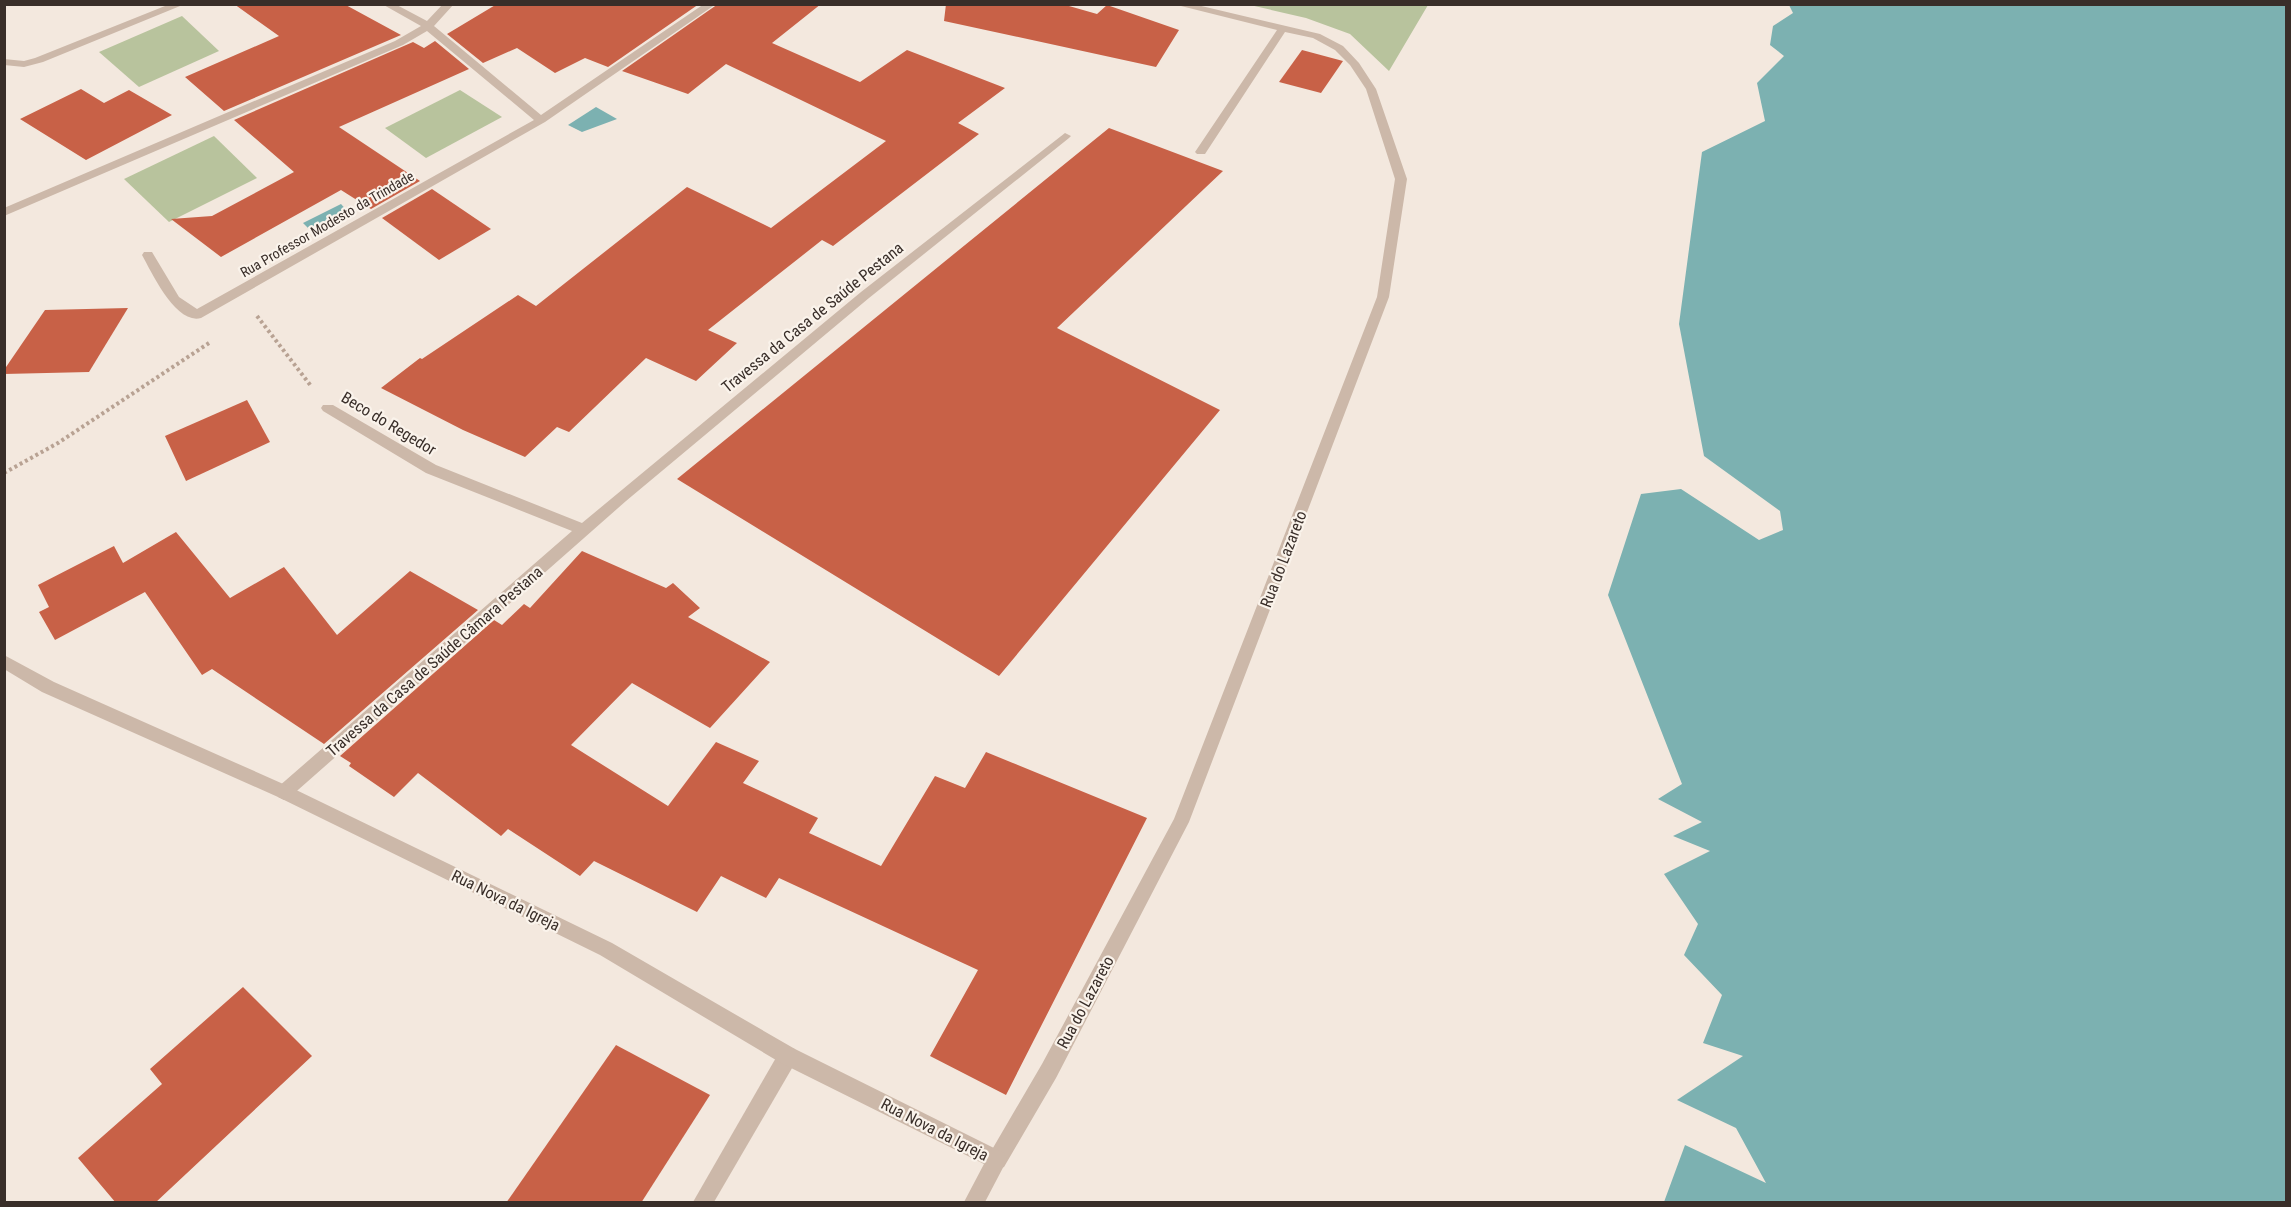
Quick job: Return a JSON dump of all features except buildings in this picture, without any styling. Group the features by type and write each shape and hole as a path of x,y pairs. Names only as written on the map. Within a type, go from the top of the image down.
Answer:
{"street":[{"path":"4,62 24,64 39,60 180,4"},
{"path":"387,4 428,26 542,120"},
{"path":"5,212 399,43 428,26 449,4"},
{"name":"Rua Professor Modesto da Trindade","path":"148,255 174,300 197,315 542,120 711,4"},
{"name":"Rua do Lazareto","path":"974,1203 1048,1071 1181,822 1383,297 1401,179 1371,88 1354,63 1339,48 1317,36 1178,4"},
{"path":"1200,152 1282,28"},
{"name":"Travessa da Casa de Saúde Pestana","path":"584,530 856,302 1065,136"},
{"name":"Beco do Regedor","path":"328,408 431,469 584,530"},
{"name":"Travessa da Casa de Saúde Câmara Pestana","path":"284,792 584,530"},
{"name":"Rua Nova da Igreja","path":"4,661 48,687 284,792 606,949 788,1056 997,1160"},
{"path":"703,1203 788,1056"}],"path":[{"name":"Beco do Regedor","path":"255,313 328,408"},
{"path":"4,473 58,443 215,339"}],"green space":[{"path":"1250,5 1428,5 1389,71 1350,34 1306,18"},
{"path":"182,16 219,51 139,87 99,52"},
{"path":"460,90 502,117 426,158 385,128"},
{"path":"214,136 257,178 169,222 124,179"}],"water":[{"path":"1789,5 2286,5 2286,1202 1664,1202 1685,1145 1766,1183 1736,1128 1677,1100 1743,1056 1703,1043 1722,995 1684,955 1698,924 1664,874 1710,851 1673,836 1702,822 1658,799 1682,784 1608,595 1641,494 1681,489 1759,540 1783,530 1780,511 1704,456 1679,324 1702,152 1765,121 1757,83 1784,56 1770,45 1773,26 1793,13"},
{"path":"596,107 617,119 582,132 568,125"},
{"path":"341,204 349,213 312,232 303,223"}]}
